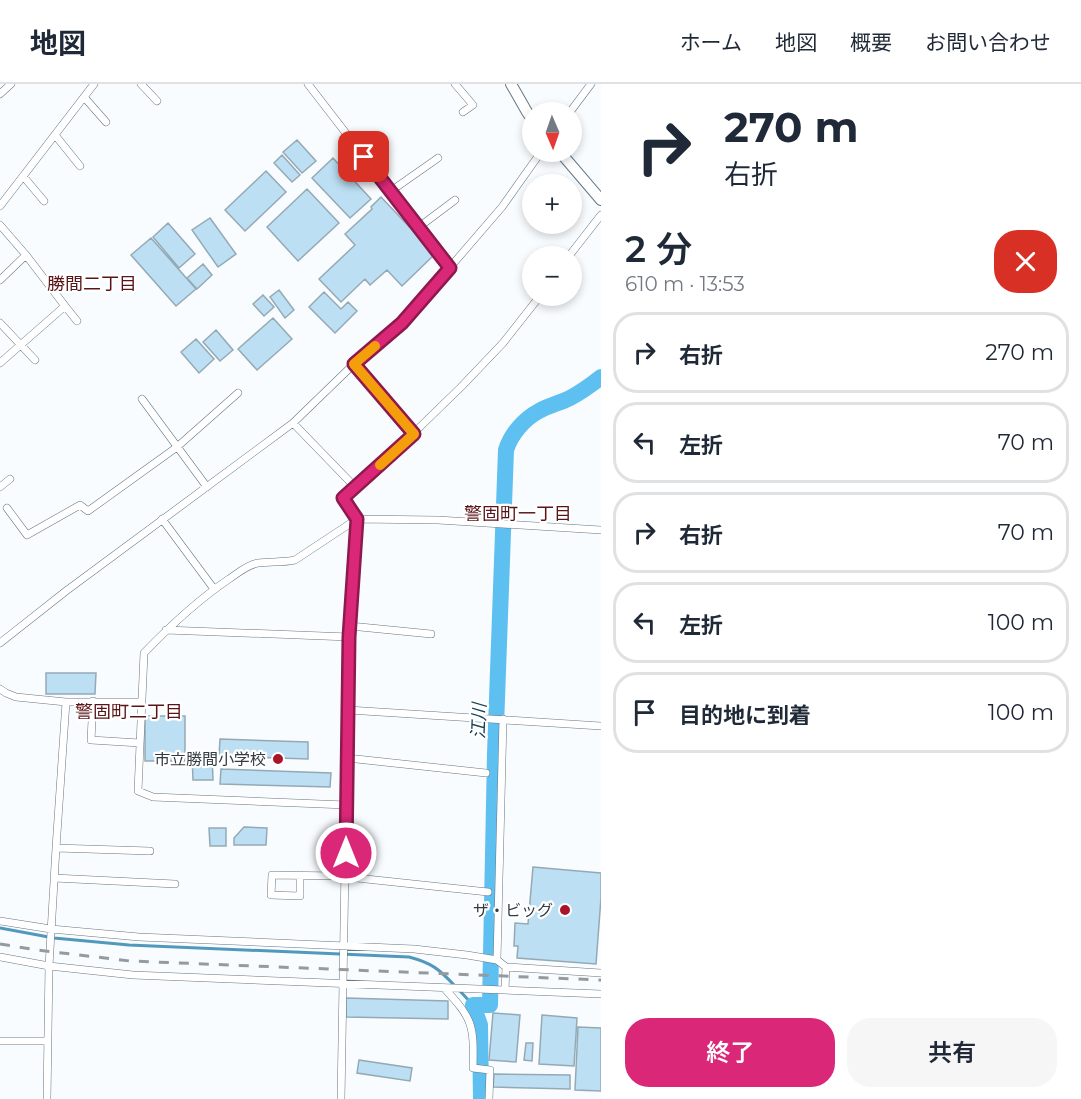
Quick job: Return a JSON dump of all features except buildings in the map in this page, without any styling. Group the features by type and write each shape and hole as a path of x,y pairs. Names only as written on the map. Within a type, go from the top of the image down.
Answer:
{"street":[{"path":"0,94 10,84"},
{"path":"0,206 94,84"},
{"path":"141,84 158,101"},
{"path":"308,84 450,268"},
{"path":"455,84 472,105 463,112"},
{"path":"511,84 522,105"},
{"path":"578,102 591,84"},
{"path":"84,97 106,122"},
{"path":"55,135 80,166"},
{"path":"391,191 438,158"},
{"path":"0,643 66,591 293,423 354,364 402,323 502,207 534,162"},
{"path":"569,162 601,200"},
{"path":"23,176 44,201"},
{"path":"419,227 455,200"},
{"path":"577,246 601,215"},
{"path":"0,225 77,321"},
{"path":"0,280 26,255"},
{"path":"0,363 65,306"},
{"path":"341,1099 349,637 357,519 343,498 462,387 503,343 532,306"},
{"path":"0,323 35,360"},
{"path":"354,364 414,434"},
{"path":"7,508 27,535 80,505 88,510 177,447 238,393"},
{"path":"142,399 207,487"},
{"path":"293,423 355,487"},
{"path":"0,487 10,479"},
{"path":"162,519 214,589"},
{"path":"346,805 153,797 138,791 144,652 214,589 245,567 258,563 295,560 357,519 438,520 601,530"},
{"path":"350,626 430,634"},
{"path":"166,630 349,637"},
{"path":"0,689 16,697 66,702 141,702"},
{"path":"93,701 91,740 140,743"},
{"path":"47,1099 51,929 66,702"},
{"path":"348,710 601,726"},
{"path":"497,960 503,719"},
{"path":"347,758 486,773"},
{"path":"56,848 150,851"},
{"path":"300,875 300,896 272,895 272,875 300,875 338,876 488,892"},
{"path":"54,878 175,884"},
{"path":"0,921 51,929 186,940 414,949 497,960 506,967 601,973"},
{"path":"0,957 50,966 144,976 601,994"},
{"path":"505,990 506,967"},
{"path":"444,988 462,1007 470,1022 473,1036 473,1068 490,1070 489,1099"},
{"path":"0,1041 48,1041"}],"waterway":[{"name":"江川","path":"481,1099 480,1025 473,1005 490,1005 495,754 506,450 515,433 533,414 574,396 601,377"},
{"path":"0,928 54,938 129,945 409,957 435,967 455,986"},
{"path":"460,991 473,1005"}],"railway":[{"path":"0,944 130,961 601,980"}],"slow traffic":[{"path":"375,346 354,364 414,434 380,465"}],"place":[{"name":"市立勝間小学校","path":"278,759"},
{"name":"ザ・ビッグ","path":"565,910"}],"district":[{"name":"勝間二丁目","path":"92,284"},
{"name":"警固町一丁目","path":"518,514"},
{"name":"警固町二丁目","path":"129,712"}],"route":[{"path":"346,853 349,637 357,519 343,498 414,434 354,364 402,323 450,268 364,157"}]}
